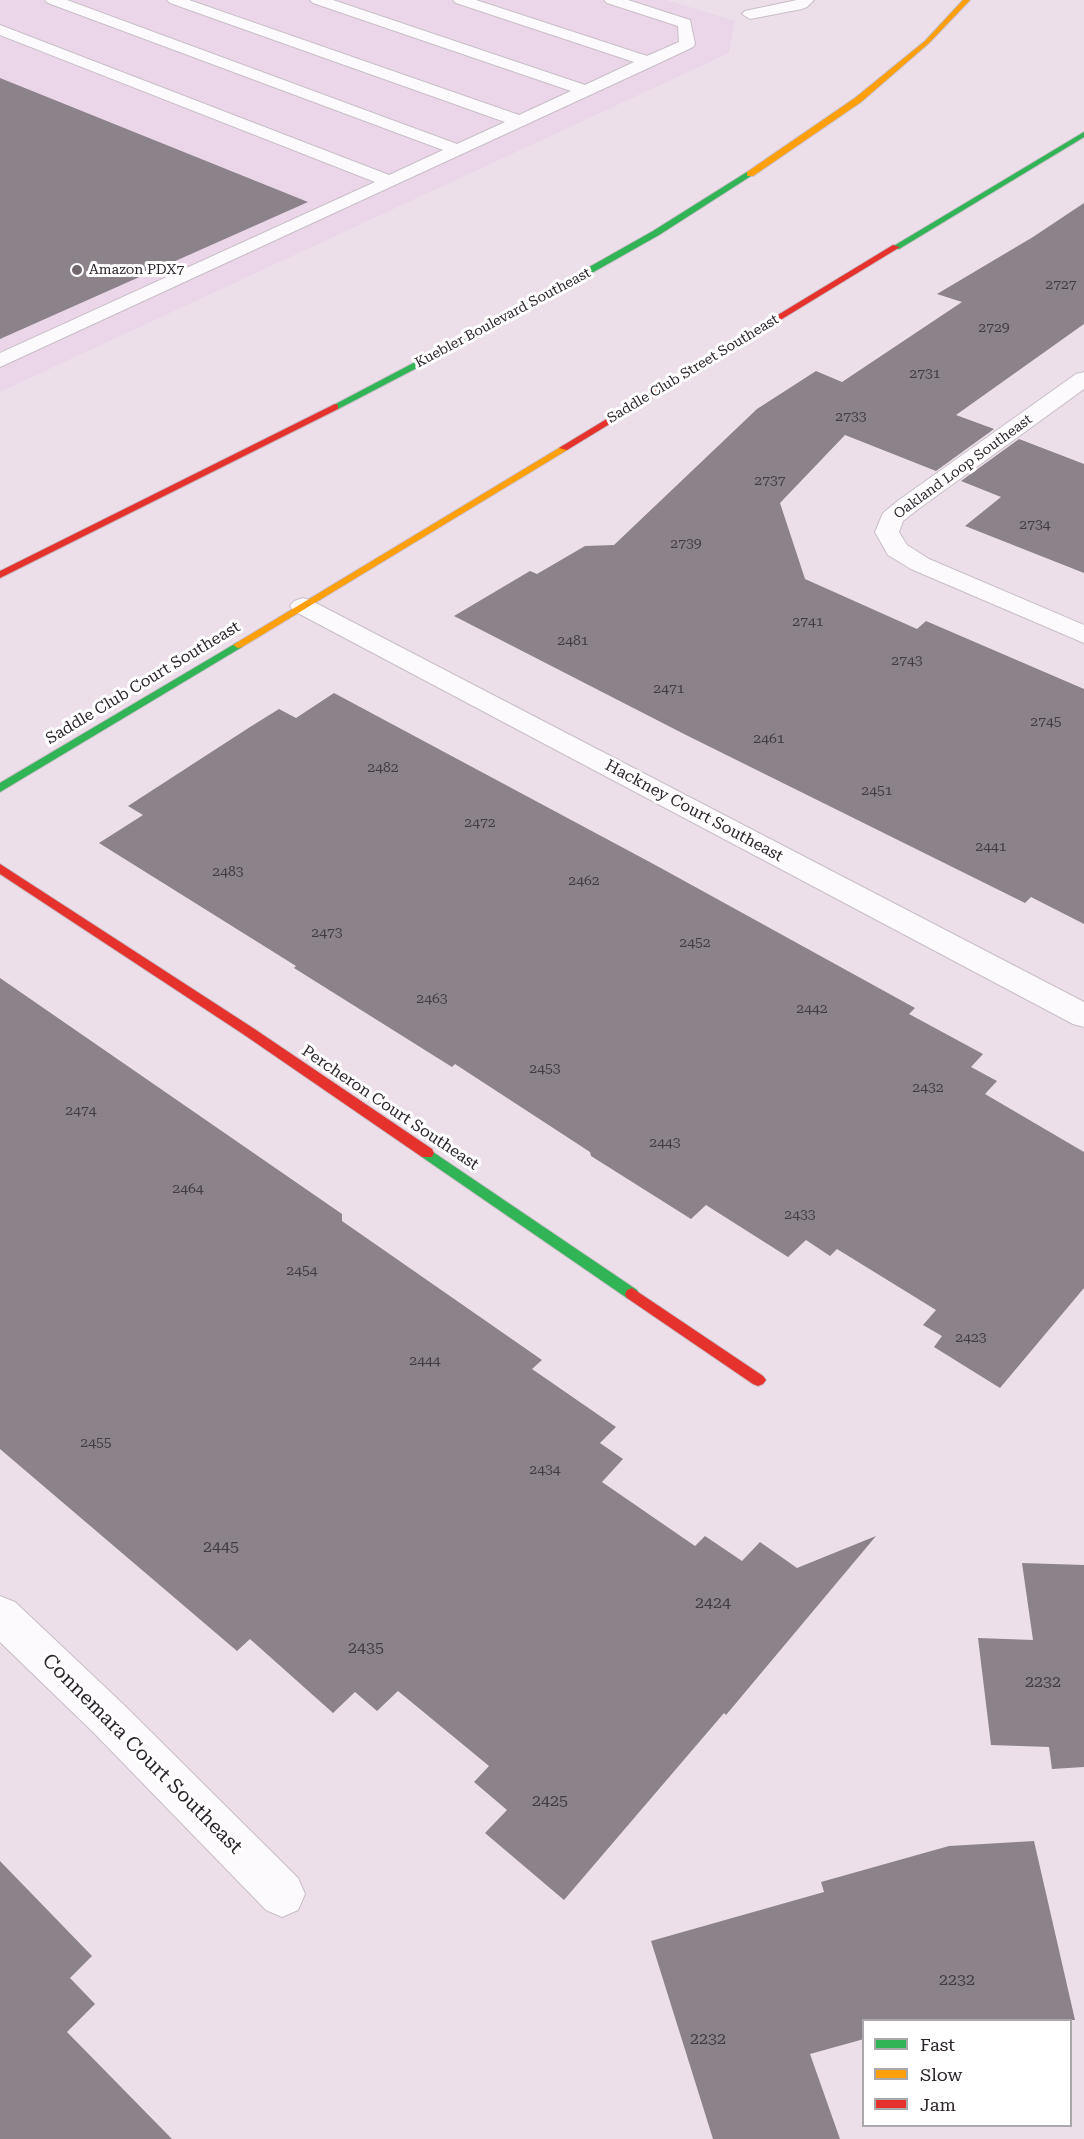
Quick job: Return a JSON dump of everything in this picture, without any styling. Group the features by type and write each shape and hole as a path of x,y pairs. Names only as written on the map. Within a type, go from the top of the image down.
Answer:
{"street":[{"name":"Kuebler Boulevard Southeast","path":"0,575 385,382 502,320 656,233 768,163 858,100 927,42 967,0"},
{"name":"Saddle Club Street Southeast","path":"303,606 1084,134"},
{"name":"Oakland Loop Southeast","path":"1084,379 908,504 892,518 887,532 897,550 920,564 1084,635"},
{"name":"Saddle Club Court Southeast","path":"0,788 303,606"},
{"name":"Hackney Court Southeast","path":"303,606 1084,1016"},
{"name":"Percheron Court Southeast","path":"0,868 248,1031 758,1380"},
{"name":"Connemara Court Southeast","path":"0,1615 108,1718 282,1894"}],"lane":[{"path":"53,0 458,150"},
{"path":"174,0 519,121"},
{"path":"318,0 586,91"},
{"path":"461,0 649,62"},
{"path":"0,361 687,44 685,23 612,0"},
{"path":"750,14 802,4 806,0"},
{"path":"0,30 389,181"}],"shaded area":[{"path":"0,0 667,0 735,21 729,53 0,392"}],"building":[{"name":"Amazon PDX7","path":"0,78 308,202 0,339"},
{"path":"1084,203 1084,324 956,415 994,429 936,471 845,435 780,503 805,579 917,629 926,621 1084,689 1084,924 1031,897 1025,903 686,735 454,616 530,571 537,574 585,546 614,545 757,409 816,371 842,382 962,302 937,294 1033,237"},
{"path":"1019,439 1084,464 1084,573 965,526 1001,497 961,481"},
{"path":"334,693 659,867 915,1008 909,1014 983,1054 971,1067 997,1081 985,1094 1084,1152 1084,1288 1000,1388 934,1347 942,1336 923,1325 936,1310 837,1249 830,1256 806,1240 788,1257 706,1205 691,1219 591,1156 590,1152 455,1064 452,1067 99,843 143,815 128,806 250,727 279,709 296,718"},
{"path":"0,978 342,1214 342,1221 542,1360 532,1369 616,1427 600,1443 623,1459 602,1482 695,1546 705,1536 742,1561 760,1542 797,1568 876,1536 726,1715 724,1713 564,1900 485,1833 507,1810 474,1782 489,1766 398,1691 377,1711 355,1692 333,1713 250,1639 237,1651 0,1449"},
{"path":"1022,1563 1084,1565 1084,1767 1052,1769 1049,1747 991,1745 978,1638 1033,1640"},
{"path":"1034,1841 1075,2020 862,2019 862,2040 810,2054 840,2139 713,2139 651,1941 824,1892 821,1882 949,1846"},
{"path":"0,1861 92,1956 70,1978 95,2004 67,2032 172,2139 0,2139"}],"traffic: fast":[{"path":"896,247 1084,134"},
{"path":"335,407 502,320 656,233 750,174"},
{"path":"0,788 238,645"},
{"path":"427,1153 632,1294"}],"traffic: slow":[{"path":"750,174 858,100 927,42 967,0"},
{"path":"238,645 564,448"}],"traffic: jam":[{"path":"564,448 896,247"},
{"path":"0,575 335,407"},
{"path":"0,868 248,1031 427,1153"},
{"path":"632,1294 758,1380"}],"place":[{"name":"Amazon PDX7","path":"77,270"}]}
